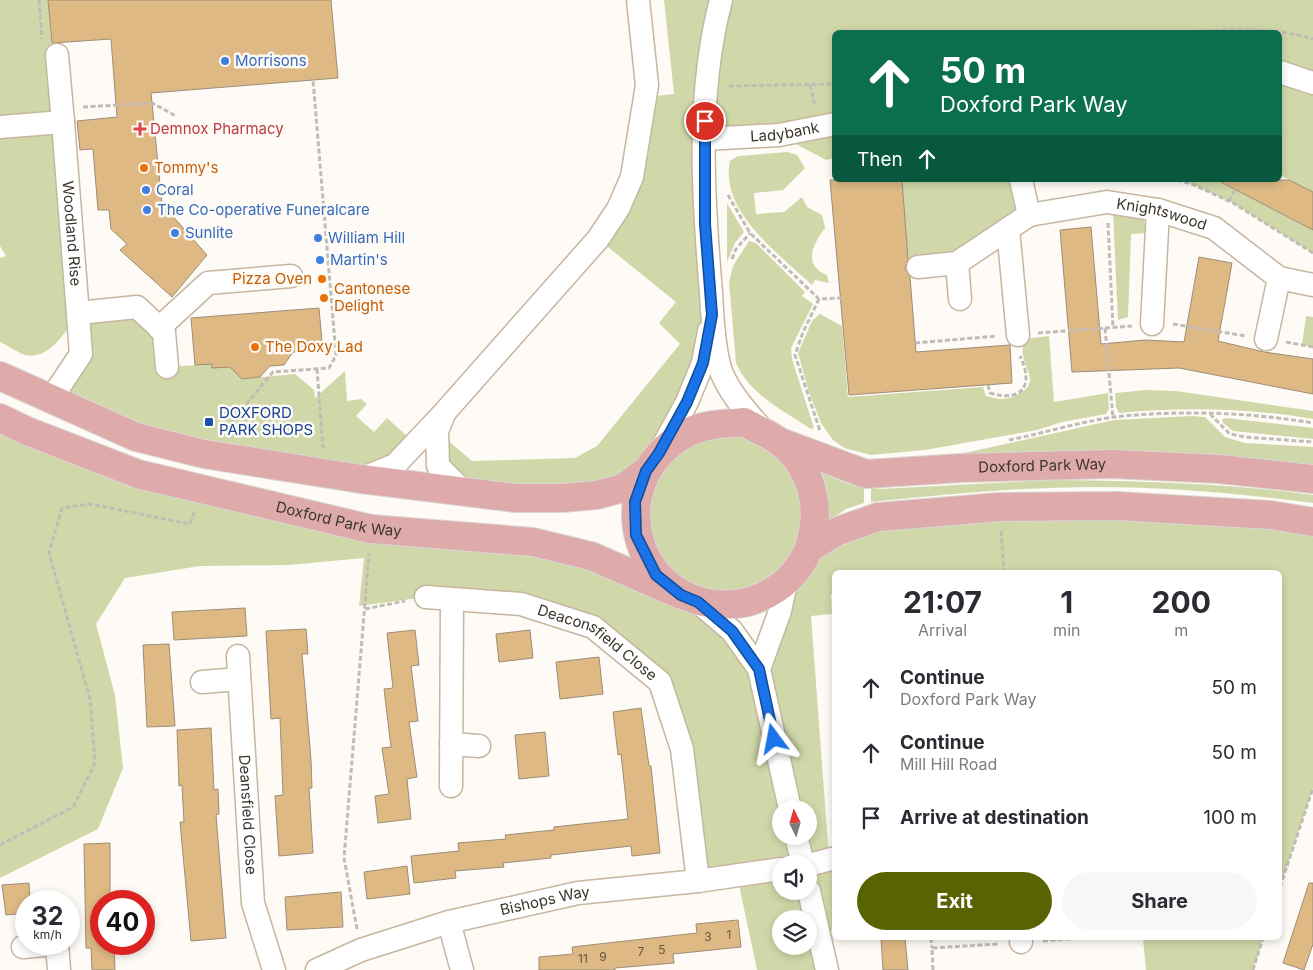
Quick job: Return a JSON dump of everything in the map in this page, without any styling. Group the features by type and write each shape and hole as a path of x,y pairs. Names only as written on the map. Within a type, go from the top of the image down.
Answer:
{"main road":[{"name":"Doxford Park Way","path":"0,376 136,437 204,454 361,479 515,498 598,495 622,488 685,434 707,426 744,422 772,438 866,474 961,468 1111,464 1219,469 1313,478"},
{"name":"Doxford Park Way","path":"0,418 27,431 138,474 371,529 533,542 591,556 690,598 719,606 749,603 786,584 803,563 811,547 816,507 813,491 800,462 772,438"},
{"path":"652,462 635,502 636,535 656,575 690,598"},
{"name":"Doxford Park Way","path":"811,547 838,531 878,517 999,507 1117,506 1271,515 1313,522"}],"street":[{"path":"361,479 395,465 444,413 598,239 618,209 632,177 647,85 638,0"},
{"path":"721,0 706,87 704,139 705,224 712,315 722,374 744,410 772,438"},
{"name":"Woodland Rise","path":"51,400 81,354 57,55"},
{"path":"1282,72 1313,83"},
{"path":"0,127 63,122"},
{"name":"Ladybank","path":"704,139 779,135 832,125"},
{"path":"918,267 957,263 1029,215 1021,182"},
{"name":"Knightswood","path":"1029,215 1107,202 1158,210 1214,228 1279,278 1313,284"},
{"path":"1152,324 1158,210"},
{"path":"1008,229 1018,335"},
{"path":"957,263 960,299"},
{"path":"159,328 208,283 290,276"},
{"path":"1266,339 1279,278"},
{"path":"78,313 138,307 164,332 167,367"},
{"path":"652,462 687,402 703,363 712,315"},
{"path":"444,413 437,431 438,466 464,492"},
{"path":"759,669 780,611 786,584"},
{"name":"Deaconsfield Close","path":"426,597 521,604 594,627 660,682 682,749 698,880"},
{"path":"690,598 732,631 759,669 788,800"},
{"path":"451,786 452,599"},
{"name":"Deansfield Close","path":"238,656 253,903 274,970"},
{"path":"202,682 239,679"},
{"path":"452,744 479,746"},
{"path":"817,862 832,859"},
{"name":"Bishops Way","path":"317,970 361,950 449,922 578,893 772,870"},
{"path":"811,900 828,970"},
{"path":"449,922 462,970"},
{"path":"57,955 59,970"}],"path":[{"path":"1216,30 1256,28 1270,30"},
{"path":"1282,32 1313,39"},
{"path":"204,454 273,372 329,368 336,356 313,80"},
{"path":"706,87 832,84"},
{"path":"63,122 76,108 152,103 176,116"},
{"path":"1184,182 1228,201 1313,253"},
{"path":"724,188 750,233 820,300 841,298"},
{"path":"1228,201 1234,190"},
{"path":"1107,202 1113,327"},
{"path":"820,300 803,332 795,355 821,433"},
{"path":"915,343 1169,323 1313,346"},
{"path":"1105,328 1113,418"},
{"path":"988,385 990,393 1002,397 1012,396 1022,390 1027,384 1027,371 1020,356 1018,335"},
{"path":"317,368 325,473"},
{"path":"1209,413 1230,434 1245,437 1313,442"},
{"path":"1002,442 1113,418 1164,414 1209,413 1268,416 1313,423"},
{"path":"0,845 73,808 95,763 90,699 49,553 62,508 91,504 190,524 201,489"},
{"path":"999,507 1004,570"},
{"path":"361,950 344,858 371,529"},
{"path":"365,609 426,597"},
{"path":"1282,881 1313,788"},
{"path":"931,940 933,970"},
{"path":"932,948 1021,940"},
{"path":"1252,970 1262,940"}],"green space":[{"path":"0,0 48,0 58,122 78,312 137,307 164,332 167,367 212,364 230,367 242,379 295,374 314,390 315,398 345,371 347,401 361,399 367,404 356,416 374,432 387,418 406,435 417,441 361,479 204,454 51,399 81,354 77,314 56,343 49,349 34,356 25,355 0,342 0,258 6,256 0,246"},
{"path":"664,0 1313,0 1313,192 1282,176 1282,30 832,30 832,159 826,160 779,135 705,139 712,308 660,452 744,422 799,462 811,546 878,517 1313,522 1313,788 1282,881 1282,570 832,570 832,614 811,616 829,858 832,858 832,930 819,932 827,970 757,970 737,875 698,881 660,682 593,627 426,597 359,606 364,558 289,565 200,566 125,578 96,624 115,695 123,768 98,829 0,878 0,418 27,431 371,529 533,542 679,594 623,488 464,492 438,466 437,431 472,461 575,458 597,446 680,344 659,323 676,302 598,239 618,209 646,97 674,94","holes":["785,584 758,668 699,602"]},
{"path":"787,152 797,155 805,168 783,190 754,193 756,214 784,212 802,197 807,207 822,215 825,228 814,247 812,260 814,266 819,271 827,275 829,283 815,280 812,285 784,260 755,230 743,214 734,197 729,179 730,161 738,156"},
{"path":"902,182 1030,182 1022,184 1029,215 957,263 909,268"},
{"path":"1184,182 1220,182 1313,230 1313,253 1233,203"},
{"path":"727,203 744,232 735,243 727,262"},
{"path":"1113,212 1143,218 1148,233 1131,234 1128,317 1118,320"},
{"path":"749,241 756,243 805,292 802,296 813,304 791,348 792,359 814,428 811,429 758,393 749,384 736,363 729,282 733,266"},
{"path":"820,314 842,326 848,397 983,387 986,396 998,399 1009,398 1024,391 1030,382 1023,355 1023,339 1049,336 1054,402 1108,393 1109,409 1106,414 1062,422 1037,430 925,450 871,455 844,448 833,440 821,423 809,392 798,353 812,321"},
{"path":"1306,316 1313,317 1313,347 1302,345"},
{"path":"1147,390 1176,391 1313,411 1313,419 1241,411 1192,409 1119,413 1116,407 1115,393"},
{"path":"1205,417 1225,437 1245,443 1313,447 1313,468 887,463 969,452 1114,420"},
{"path":"1222,419 1313,428 1313,439 1233,431 1223,423"},
{"path":"822,473 846,483 864,486 864,503 846,509 827,522 828,497"},
{"path":"1051,480 1215,485 1313,495 1313,503 1206,492 1098,487 1041,488 871,502 871,487 880,489"},
{"path":"1143,940 1262,940 1253,970 1146,970"}],"building":[{"name":"Morrisons","path":"48,0 331,0 338,78 151,93 162,204 207,255 172,297 120,250 127,244 111,229 109,210 98,210 93,149 80,150 77,121 117,117 111,39 52,43"},
{"path":"830,180 832,182 902,182 908,259 905,268 910,277 916,352 1010,345 1012,383 849,395"},
{"path":"1282,180 1289,180 1313,192 1313,230 1221,182 1282,182"},
{"path":"1091,227 1101,344 1145,340 1184,342 1199,257 1232,263 1218,341 1264,352 1313,359 1313,394 1179,368 1072,372 1060,230"},
{"name":"The Doxy Lad","path":"319,308 322,342 314,351 293,352 284,365 270,366 260,377 242,379 230,367 212,368 212,364 195,365 191,318"},
{"path":"245,608 247,636 174,640 172,612"},
{"path":"306,629 308,654 302,654 311,760 312,788 309,788 313,853 279,856 275,796 283,795 280,718 271,719 266,631"},
{"path":"415,630 419,665 411,666 418,721 409,722 417,777 407,779 411,819 378,823 375,796 389,794 382,748 391,747 384,689 393,688 387,633"},
{"path":"530,630 533,658 499,662 496,634"},
{"path":"169,644 175,726 147,727 143,645"},
{"path":"599,657 603,694 560,699 556,662"},
{"path":"641,708 649,766 651,766 660,853 632,856 631,846 551,855 551,858 503,863 504,867 455,871 456,878 414,883 411,856 459,851 458,843 506,839 505,835 554,830 554,827 628,819 621,754 618,755 613,712"},
{"path":"211,728 214,790 218,789 219,814 216,815 226,938 191,941 180,822 184,822 182,785 179,786 177,730"},
{"path":"545,732 549,776 519,779 515,735"},
{"path":"110,843 110,890 90,890 90,948 86,948 84,844"},
{"path":"407,866 410,894 367,899 364,872"},
{"path":"29,883 29,890 15,890 15,914 6,915 2,885"},
{"path":"1309,883 1313,883 1313,944 1304,970 1283,963"},
{"path":"341,892 343,927 287,930 285,897"},
{"path":"738,920 741,947 673,954 674,963 615,968 615,970 539,970 539,957 573,954 572,947 697,933 696,924"},
{"path":"881,940 905,940 908,970 883,970"},
{"path":"91,955 114,955 115,970 92,970"}],"place":[{"name":"Morrisons","path":"225,61"},
{"name":"Demnox Pharmacy","path":"140,129"},
{"name":"Tommy's","path":"144,168"},
{"name":"Coral","path":"146,190"},
{"name":"The Co-operative Funeralcare","path":"147,210"},
{"name":"Sunlite","path":"175,233"},
{"name":"William Hill","path":"318,238"},
{"name":"Martin's","path":"320,260"},
{"name":"Pizza Oven","path":"322,279"},
{"name":"Cantonese Delight","path":"324,298"},
{"name":"The Doxy Lad","path":"255,347"},
{"name":"DOXFORD PARK SHOPS","path":"209,422"}],"route":[{"path":"705,121 705,224 712,315 703,363 687,402 659,453 646,471 635,502 636,535 656,575 681,595 698,602 732,631 759,669 774,739"}]}
